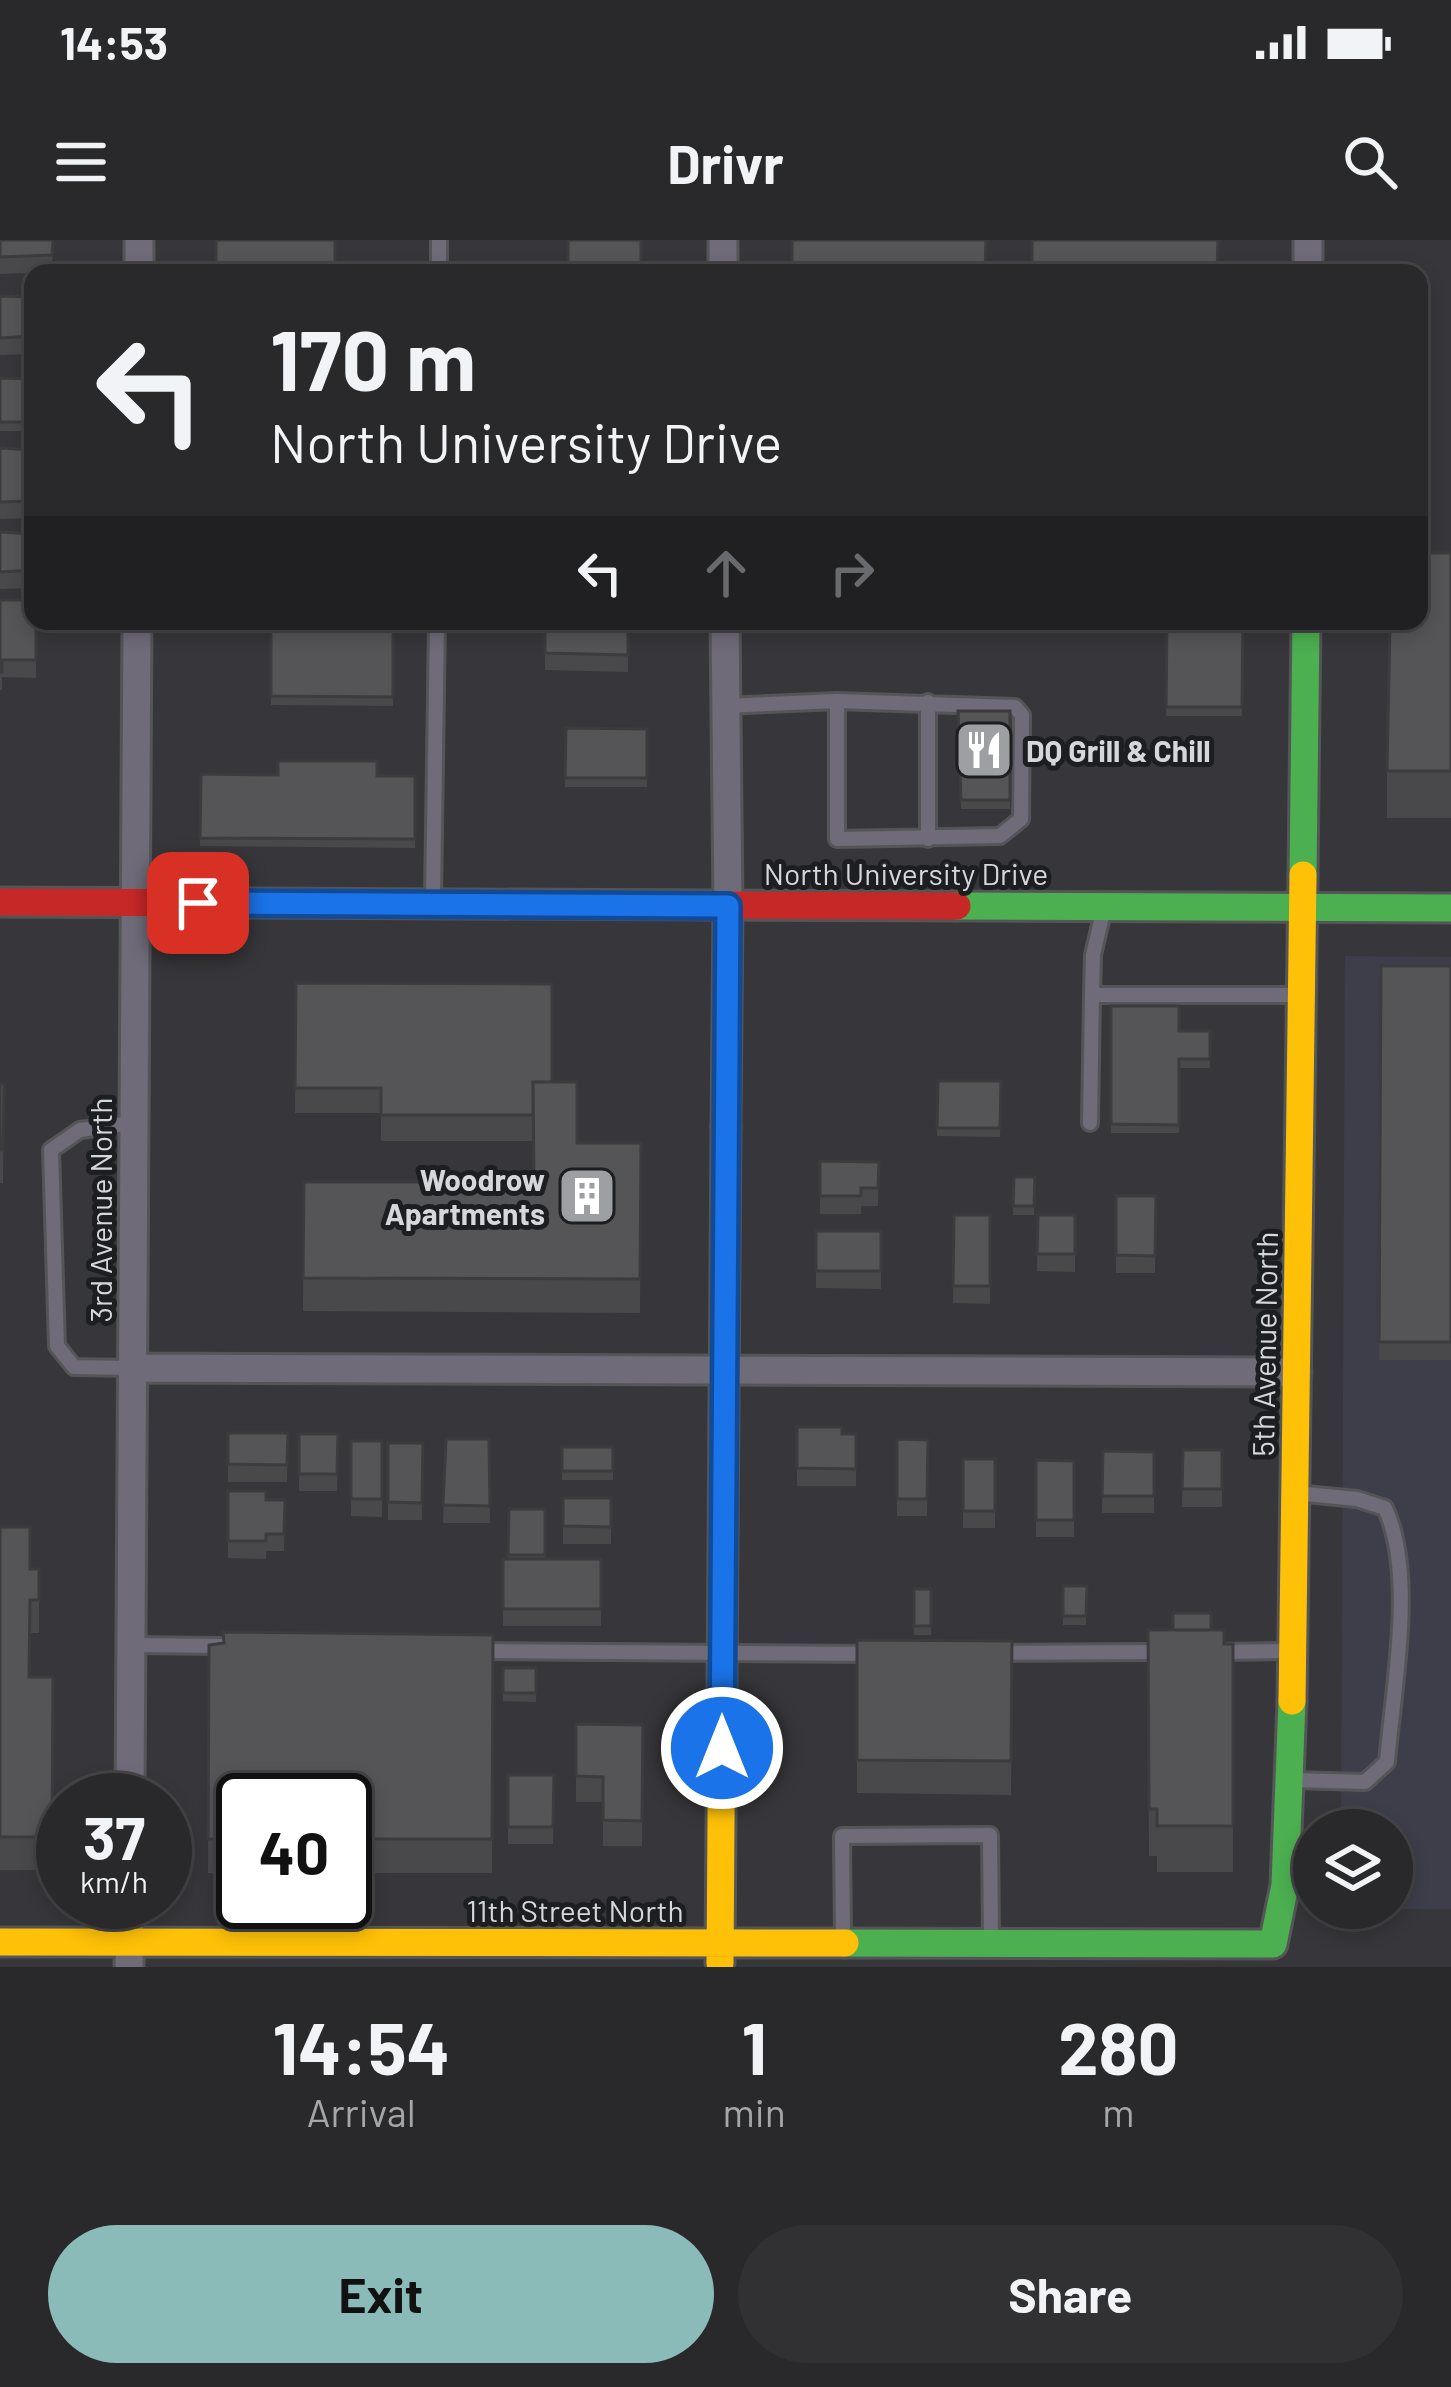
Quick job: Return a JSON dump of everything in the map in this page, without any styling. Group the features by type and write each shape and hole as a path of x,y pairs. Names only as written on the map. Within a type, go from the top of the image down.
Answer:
{"street":[{"name":"3rd Avenue North","path":"130,1773 136,630"},
{"path":"720,1955 728,906 724,630"},
{"name":"5th Avenue North","path":"1150,1955 1273,1944 1285,1885 1291,1780 1306,630"},
{"name":"North University Drive","path":"0,902 1451,908"},
{"path":"132,1368 1297,1372"},
{"name":"11th Street North","path":"0,1942 129,1955 720,1955 843,1944 991,1943 1150,1955"}],"lane":[{"path":"433,904 437,630"},
{"path":"725,706 836,701 1016,707 1022,715 1021,819 1013,831 1000,836 836,839 836,701"},
{"path":"928,702 928,839"},
{"path":"1090,1124 1093,955 1104,907"},
{"path":"1092,995 1302,994"},
{"path":"132,1368 74,1367 57,1346 51,1150 80,1130 134,1124"},
{"path":"1291,1780 1365,1782 1387,1762 1399,1629 1397,1533 1385,1508 1357,1499 1295,1493"},
{"path":"131,1645 244,1646"},
{"path":"458,1650 893,1654"},
{"path":"1208,1652 1293,1651"},
{"path":"986,1653 1187,1652"},
{"path":"843,1944 842,1837 990,1835 991,1943"}],"shaded area":[{"path":"1345,956 1451,957 1451,1909 1413,1909 1413,1809 1341,1809"}],"building":[{"path":"0,240 53,240 52,255 0,257"},
{"path":"216,240 335,240 335,264 216,264"},
{"path":"568,240 641,240 641,264 568,264"},
{"path":"792,240 986,240 985,264 792,264"},
{"path":"1032,240 1218,240 1217,264 1032,264"},
{"path":"0,296 24,297 24,337 0,338"},
{"path":"0,378 24,379 24,422 0,422"},
{"path":"0,448 24,449 24,501 0,502"},
{"path":"0,532 24,533 24,571 0,572"},
{"path":"1428,553 1451,553 1451,771 1387,771 1390,630 1428,630"},
{"path":"0,600 24,600 24,630 36,630 36,660 2,660 0,672"},
{"path":"271,630 393,630 393,697 271,696"},
{"path":"628,630 628,655 545,653 545,632"},
{"path":"1167,630 1243,630 1242,707 1166,707"},
{"name":"DQ Grill & Chill","path":"958,711 1010,711 1010,800 961,800"},
{"path":"566,728 647,729 647,778 565,778"},
{"path":"278,761 377,761 377,776 415,776 415,839 200,838 201,774 278,775"},
{"path":"1381,966 1451,966 1451,1342 1379,1342"},
{"name":"Woodrow Apartments","path":"296,983 552,984 552,1082 533,1082 533,1115 381,1115 381,1088 295,1088"},
{"path":"1111,1006 1179,1006 1179,1031 1210,1031 1210,1059 1179,1059 1179,1125 1111,1124"},
{"path":"938,1081 1001,1081 1000,1128 937,1128"},
{"name":"Woodrow Apartments","path":"533,1082 577,1082 577,1143 641,1143 640,1279 303,1278 304,1182 534,1182"},
{"path":"0,1084 4,1084 3,1150 0,1150"},
{"path":"820,1161 879,1162 878,1188 861,1188 861,1196 820,1196"},
{"path":"1014,1177 1035,1177 1034,1206 1013,1206"},
{"path":"1116,1196 1156,1196 1155,1256 1116,1255"},
{"path":"954,1215 990,1215 990,1286 953,1286"},
{"path":"1038,1215 1075,1215 1075,1254 1037,1254"},
{"path":"816,1231 881,1231 881,1271 816,1271"},
{"path":"797,1427 842,1427 842,1434 856,1434 856,1469 797,1468"},
{"path":"228,1433 288,1433 287,1465 228,1464"},
{"path":"299,1434 338,1434 337,1474 299,1474"},
{"path":"446,1439 489,1439 490,1506 443,1505"},
{"path":"897,1439 928,1440 927,1499 897,1499"},
{"path":"351,1441 382,1441 382,1499 351,1499"},
{"path":"388,1443 423,1443 422,1503 388,1502"},
{"path":"562,1447 613,1447 613,1471 562,1471"},
{"path":"1183,1450 1222,1450 1222,1489 1182,1489"},
{"path":"1103,1451 1154,1452 1154,1496 1102,1496"},
{"path":"963,1459 995,1459 995,1511 963,1511"},
{"path":"1036,1460 1074,1461 1074,1520 1036,1520"},
{"path":"228,1491 266,1491 266,1500 285,1500 284,1534 266,1534 266,1541 228,1541"},
{"path":"563,1498 611,1498 611,1527 563,1526"},
{"path":"509,1509 545,1509 545,1555 508,1555"},
{"path":"0,1527 30,1527 30,1569 39,1569 39,1600 30,1600 29,1677 53,1677 52,1773 36,1773 36,1837 0,1837"},
{"path":"503,1559 601,1559 601,1609 503,1609"},
{"path":"1063,1586 1087,1586 1086,1616 1063,1616"},
{"path":"914,1589 931,1589 931,1626 914,1626"},
{"path":"1173,1613 1211,1613 1211,1630 1173,1630"},
{"path":"1148,1630 1224,1630 1224,1644 1233,1644 1233,1826 1157,1826 1157,1809 1149,1809"},
{"path":"223,1632 493,1635 492,1839 372,1839 372,1773 216,1773 216,1839 208,1839 209,1645 224,1643"},
{"path":"857,1640 1012,1641 1011,1761 857,1760"},
{"path":"503,1668 536,1668 536,1693 503,1693"},
{"path":"576,1724 643,1725 642,1821 603,1820 603,1777 576,1776"},
{"path":"508,1775 554,1775 553,1827 508,1827"}],"traffic: fast":[{"path":"1303,875 1306,630"},
{"path":"726,1127 728,906"},
{"path":"957,906 1451,908"},
{"path":"845,1943 1273,1944 1285,1885 1292,1701"}],"traffic: slow":[{"path":"1292,1701 1303,875"},
{"path":"720,1963 726,1127"},
{"path":"0,1942 845,1943"}],"traffic: jam":[{"path":"0,902 957,906"}],"place":[{"name":"DQ Grill & Chill","path":"984,750"},
{"name":"Woodrow Apartments","path":"587,1196"}],"route":[{"path":"198,903 728,906 722,1748"}]}
